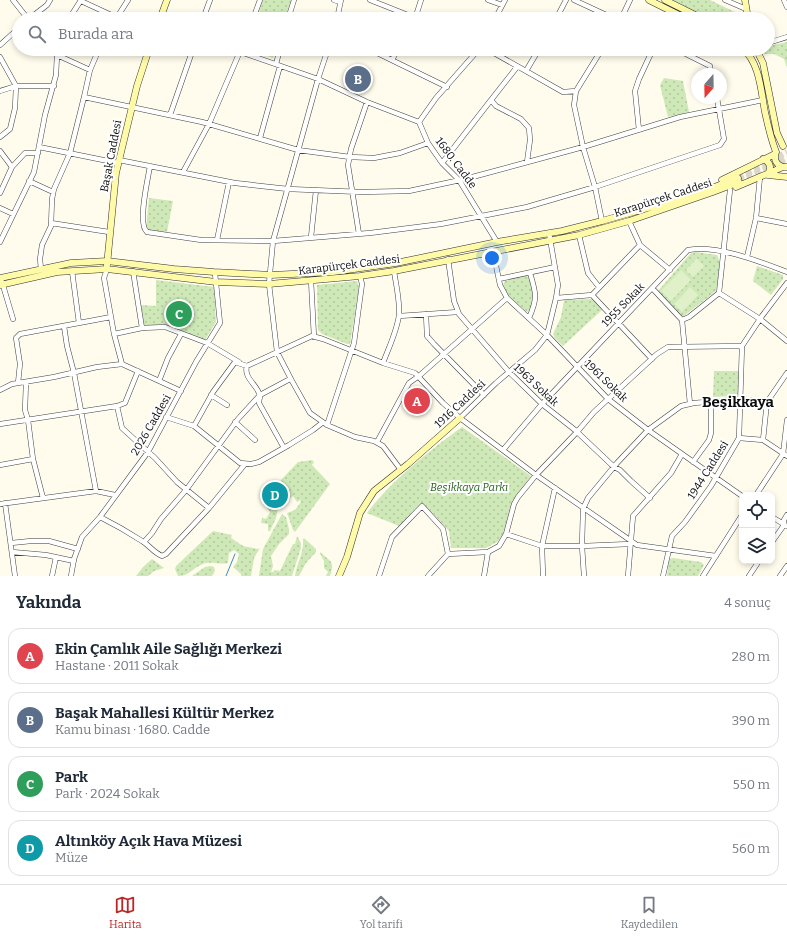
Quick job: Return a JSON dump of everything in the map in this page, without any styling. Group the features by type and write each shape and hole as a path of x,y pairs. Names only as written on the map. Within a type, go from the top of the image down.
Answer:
{"main road":[{"path":"163,12 167,0"},
{"path":"649,0 673,12"},
{"path":"665,0 689,12"},
{"path":"745,0 747,12"},
{"name":"Başak Caddesi","path":"107,269 109,232 116,172 131,108 147,56"},
{"path":"750,56 757,71 776,162 786,167"},
{"path":"663,204 674,197 721,180 775,153 785,146 777,132 763,62 760,56"},
{"path":"763,159 767,161 770,166 770,171 764,175"},
{"path":"646,215 688,205 786,167"},
{"path":"764,175 773,174 787,176"},
{"name":"Karapürçek Caddesi","path":"0,278 71,263 107,261 174,270 271,275 333,272 396,263 497,242 550,236 579,235 629,221 738,180 663,204 550,236 448,260 360,276 269,284 216,282 107,269 56,272 1,285"},
{"name":"1916 Caddesi","path":"339,576 347,557 360,512 374,492 460,418"}],"street":[{"path":"13,0 23,12"},
{"path":"38,12 47,5 50,0"},
{"path":"73,12 81,0 104,12"},
{"path":"122,12 128,0"},
{"path":"206,12 210,0"},
{"path":"256,12 260,0"},
{"path":"290,12 294,0"},
{"path":"334,0 341,1 339,12"},
{"path":"370,0 399,12"},
{"path":"418,12 421,0"},
{"path":"488,0 502,5"},
{"path":"498,12 505,0"},
{"path":"560,12 566,0"},
{"path":"574,0 601,12"},
{"path":"624,12 630,0"},
{"path":"725,0 746,9"},
{"path":"784,0 787,7"},
{"path":"0,45 12,34"},
{"path":"775,40 787,36"},
{"path":"0,242 34,172 45,115 54,86 57,56"},
{"path":"59,56 90,70"},
{"path":"41,269 40,259 42,245 51,223 53,192 70,153 90,70 96,56"},
{"path":"170,115 191,56"},
{"path":"183,172 209,124 238,56"},
{"path":"256,56 318,79 367,102 419,122 436,98 473,56"},
{"path":"260,138 279,56"},
{"path":"326,56 273,241 269,284 277,352 290,379 310,413 326,426 355,437 376,442 383,446 401,470"},
{"path":"384,56 447,87"},
{"path":"392,60 394,56"},
{"path":"498,56 563,92 576,91"},
{"path":"526,71 535,56"},
{"path":"598,56 576,91 574,104 583,147 595,187 602,222"},
{"path":"639,130 635,91 650,56"},
{"path":"690,56 710,66 710,68"},
{"path":"0,57 16,86 15,108 10,129 0,137"},
{"path":"442,163 517,67"},
{"path":"0,91 16,86 54,86"},
{"path":"84,97 209,124 298,150 350,157 374,158 400,153 428,143"},
{"path":"491,100 496,106 521,119 529,128 530,140 527,162"},
{"path":"39,147 118,162 183,172 229,182 288,189 409,191 460,180 583,147 680,117 763,100"},
{"path":"359,234 348,165 367,102"},
{"path":"150,166 144,199 143,229 146,232 201,240 273,241 359,234 441,224 527,206 595,187 720,145 724,139 718,104"},
{"name":"1680. Cadde","path":"419,122 428,143 442,163 460,180 497,242"},
{"path":"0,151 12,167"},
{"path":"0,192 12,167 25,153 38,153"},
{"path":"747,257 764,175"},
{"path":"29,181 53,192"},
{"path":"217,240 229,182"},
{"path":"311,237 316,190"},
{"path":"682,320 689,317 719,293 730,190"},
{"path":"0,208 13,214"},
{"path":"756,218 787,224"},
{"path":"629,221 640,245 670,270"},
{"path":"51,223 109,232"},
{"path":"579,235 588,273 599,287"},
{"name":"1916 Caddesi","path":"460,418 508,372 535,350 547,335 558,285 550,236"},
{"path":"556,298 592,295 640,245"},
{"name":"1955 Sokak","path":"503,450 542,404 688,250 696,248 738,254 787,272"},
{"name":"1961 Sokak","path":"493,250 500,285 507,298 547,335 608,399 692,462 739,494"},
{"name":"1963 Sokak","path":"448,260 454,301 458,312 508,372 542,404 577,432 614,468 620,470 630,481 650,498"},
{"path":"499,279 555,267"},
{"path":"107,269 104,278 114,334 122,364"},
{"path":"72,271 79,323"},
{"path":"383,363 395,332 399,316 399,304 394,271"},
{"path":"133,272 142,328"},
{"name":"2026 Caddesi","path":"71,576 82,537 100,517 148,452 196,362 220,323 215,272"},
{"path":"529,318 536,301 536,294 530,273"},
{"path":"326,426 354,343 362,284 360,276"},
{"path":"0,278 13,319"},
{"path":"311,280 314,337"},
{"path":"428,576 448,554 488,552 499,546 506,534 514,504 536,475 594,412 652,359 668,347 742,346 787,283"},
{"path":"652,288 682,320 690,404"},
{"path":"719,293 760,319 785,340 787,333"},
{"path":"592,295 652,359"},
{"path":"376,442 409,383 419,376 507,298"},
{"path":"399,316 458,312"},
{"path":"426,314 427,336 484,395"},
{"path":"18,383 20,364 16,338 20,334 111,317"},
{"path":"64,326 96,491"},
{"path":"114,334 142,328 165,327 207,344 248,366"},
{"path":"159,382 168,358 181,334"},
{"path":"194,426 211,395 235,362 248,366 312,336 383,363 415,373 443,403 460,418 536,475 630,542 637,545 716,556"},
{"name":"1944 Caddesi","path":"663,576 672,536 685,522 716,478 738,438 741,399 742,346"},
{"path":"0,390 12,384 122,364 181,391"},
{"path":"248,366 246,370 247,375 260,395 259,403 284,448"},
{"path":"0,424 117,406 125,403 138,371"},
{"path":"763,440 767,402 787,373"},
{"path":"144,542 161,519 186,490 235,422 260,395 290,379"},
{"path":"26,382 25,410 28,420 33,459 43,498"},
{"path":"211,395 227,405"},
{"path":"584,576 582,546 583,509 588,498 648,430 681,406 711,401 741,399 767,402"},
{"path":"692,462 709,440 711,433 711,401"},
{"path":"117,406 122,428 155,458 177,482 209,508"},
{"path":"166,417 194,426 219,445 235,460 245,464 258,462 284,448 322,423"},
{"path":"758,492 785,455 787,420"},
{"path":"235,422 255,440"},
{"path":"738,438 763,440 785,455"},
{"path":"628,576 633,516 671,473 682,454"},
{"path":"0,465 33,459"},
{"path":"100,517 122,528 162,556 166,554 209,508 245,464"},
{"path":"543,576 542,546 555,488"},
{"path":"15,576 3,503 96,491 116,495"},
{"path":"379,576 392,537 422,506 443,529 448,554"},
{"path":"775,538 785,526 784,520 787,515"},
{"path":"775,519 785,526"},
{"path":"704,576 739,520"},
{"path":"506,534 542,546 582,546 630,542"},
{"path":"10,543 31,540 49,541 78,549"},
{"path":"12,552 56,557 74,561"},
{"path":"484,576 488,552"},
{"path":"52,576 56,557"},
{"path":"750,576 758,564"},
{"path":"780,576 787,566"}],"green space":[{"path":"263,0 291,0 287,12 259,12"},
{"path":"672,0 710,0 735,12 697,12"},
{"path":"787,42 787,67 784,59 775,54 775,45"},
{"path":"664,78 683,81 689,112 668,117 660,85"},
{"path":"149,198 173,201 167,232 147,230"},
{"path":"695,252 717,255 719,262 719,278 716,291 684,316 681,316 658,291 690,254"},
{"path":"697,258 704,266 693,277 686,270"},
{"path":"757,266 783,275 783,279 771,295 753,281"},
{"path":"681,270 691,280 671,301 661,291"},
{"path":"527,276 532,283 533,292 530,310 527,312 509,297 503,285 505,281"},
{"path":"156,280 214,287 216,322 205,340 164,324 146,326 144,324 141,305 156,306"},
{"path":"357,281 359,287 350,344 347,344 322,334 318,330 317,285"},
{"path":"690,287 698,295 682,312 674,304"},
{"path":"593,299 603,309 563,346 553,334 561,317 564,300"},
{"path":"714,371 739,371 738,394 735,396 713,397"},
{"name":"Beşikkaya Parkı","path":"462,427 531,476 513,500 503,534 497,542 486,548 451,548 449,531 428,508 420,503 399,526 367,513 387,489 399,478"},
{"path":"312,460 314,462 312,465 330,484 295,532 287,513 295,510 301,502 300,500 297,502 293,496 282,503 278,487 281,480 298,462"},
{"path":"275,503 277,506 276,517 270,531 268,531 268,524 261,523 262,518 266,519 270,512 267,508"},
{"path":"282,514 286,517 289,534 279,544 271,556 273,566 271,572 275,570 280,571 293,544 295,544 297,536 301,543 301,548 292,576 259,576 263,549"},
{"path":"213,531 232,535 231,538 243,546 258,549 260,548 254,558 251,576 241,576 241,574 233,567 237,562 239,554 234,550 229,553 228,563 206,563 185,575 178,576 175,569 176,566"},
{"path":"304,538 316,549 316,552 306,563 299,576 295,576 301,554"},
{"path":"320,552 332,564 330,576 326,576 328,572 324,568 324,561"},
{"path":"673,558 701,562 704,565 698,576 667,576 669,559"},
{"path":"152,559 164,568 154,571 148,576 136,576 143,567"},
{"path":"205,567 214,567 215,571 212,576 192,576"}],"waterway":[{"path":"226,576 235,554"}],"tunnel":[{"path":"738,178 787,152"},
{"path":"739,182 787,158"}],"place":[{"name":"Başak Mahallesi Kültür Merkez","path":"358,79"},
{"name":"Park","path":"179,314"},
{"name":"Ekin Çamlık Aile Sağlığı Merkezi","path":"417,401"},
{"name":"Altınköy Açık Hava Müzesi","path":"275,495"}],"district":[{"name":"Beşikkaya","path":"738,402"}]}
